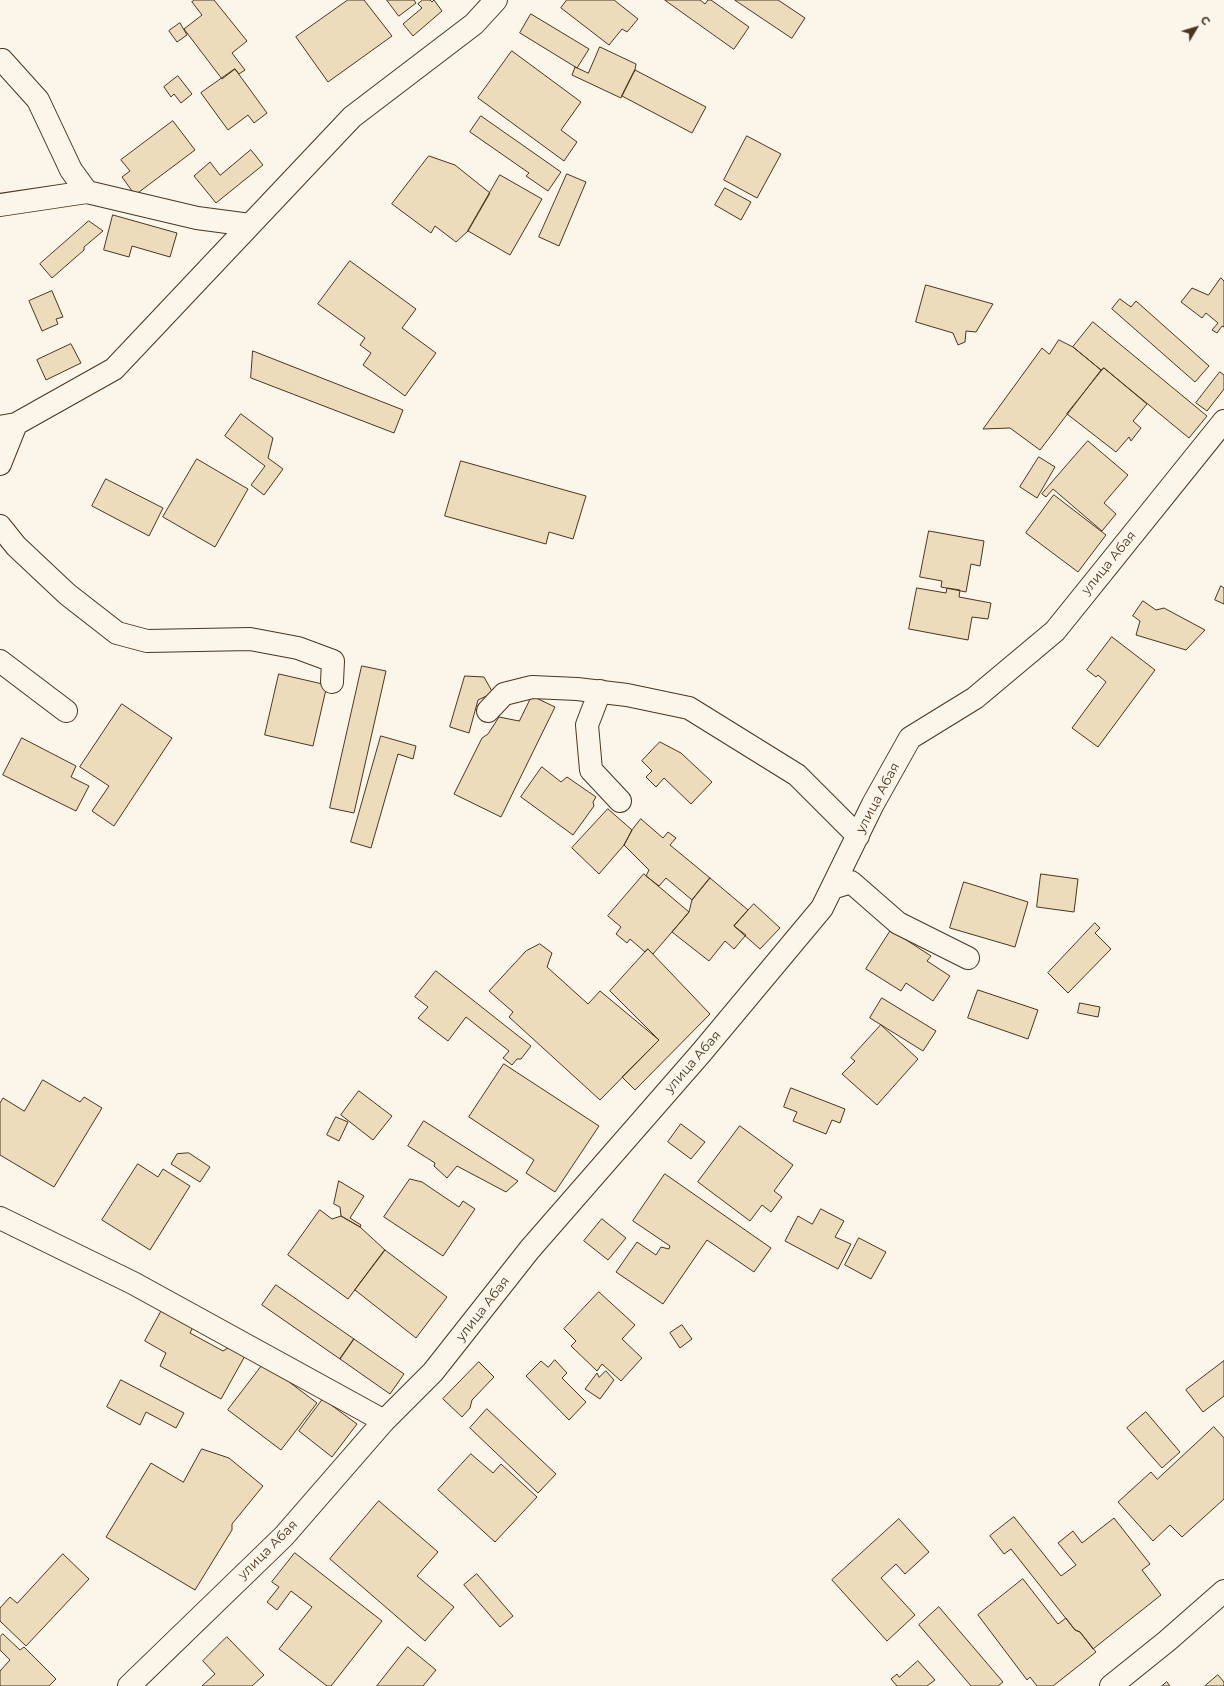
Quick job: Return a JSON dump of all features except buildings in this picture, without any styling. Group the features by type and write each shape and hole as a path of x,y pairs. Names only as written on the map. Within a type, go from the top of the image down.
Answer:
{"street":[{"path":"0,464 8,425 114,369 352,117 474,24 496,0"},
{"path":"2,60 38,100 71,170 87,192"},
{"path":"0,205 87,192 197,218 250,225"},
{"name":"улица Абая","path":"129,1686 284,1536 384,1421 433,1372 530,1249 701,1053 822,908 873,804 910,738 975,698 1055,631 1216,443 1224,421"},
{"path":"0,526 16,546 67,594 116,632 147,641 250,639 298,648 333,661 332,682"},
{"path":"0,661 66,711"},
{"path":"488,711 504,694 532,687 627,695 689,708 797,775 858,836"},
{"path":"600,692 587,725 591,770 620,801"},
{"path":"832,888 851,882 898,923 968,958"},
{"path":"0,1218 133,1283 384,1421"},
{"path":"1111,1686 1167,1641 1224,1591"}]}
